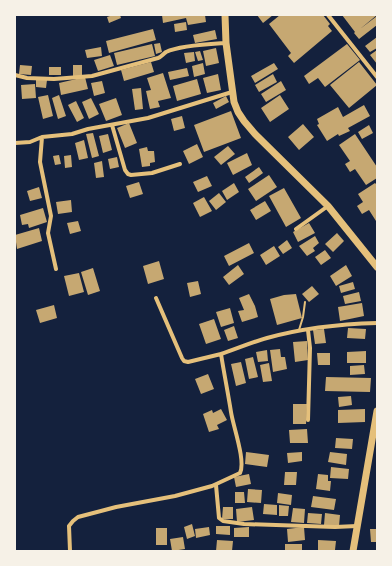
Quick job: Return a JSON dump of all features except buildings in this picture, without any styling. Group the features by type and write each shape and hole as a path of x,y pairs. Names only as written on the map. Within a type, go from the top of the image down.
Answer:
{"highway":[{"path":"225,15 226,43 232,92 238,112 255,134 328,206 377,267"},
{"path":"353,551 356,526 377,411"}],"street":[{"path":"328,15 377,77"},
{"path":"15,75 27,78 54,79 92,76 158,58 168,52 183,48 206,44 226,43"},
{"path":"15,144 30,142 42,137 72,134 88,129 148,118 232,92"},
{"path":"112,125 125,170 131,176 152,173 180,164"},
{"path":"42,137 40,162 51,216 48,233 56,268"},
{"path":"296,229 328,206"},
{"path":"156,298 182,358 184,361 188,362 221,354 267,338 343,324 377,323"},
{"path":"308,330 310,348 308,420"},
{"path":"70,551 69,526 78,516 175,496 216,484 240,473 242,468 240,451 231,413 221,354"},
{"path":"216,484 219,518 224,522 335,527 356,526"}],"lane":[{"path":"299,332 305,302"}]}
